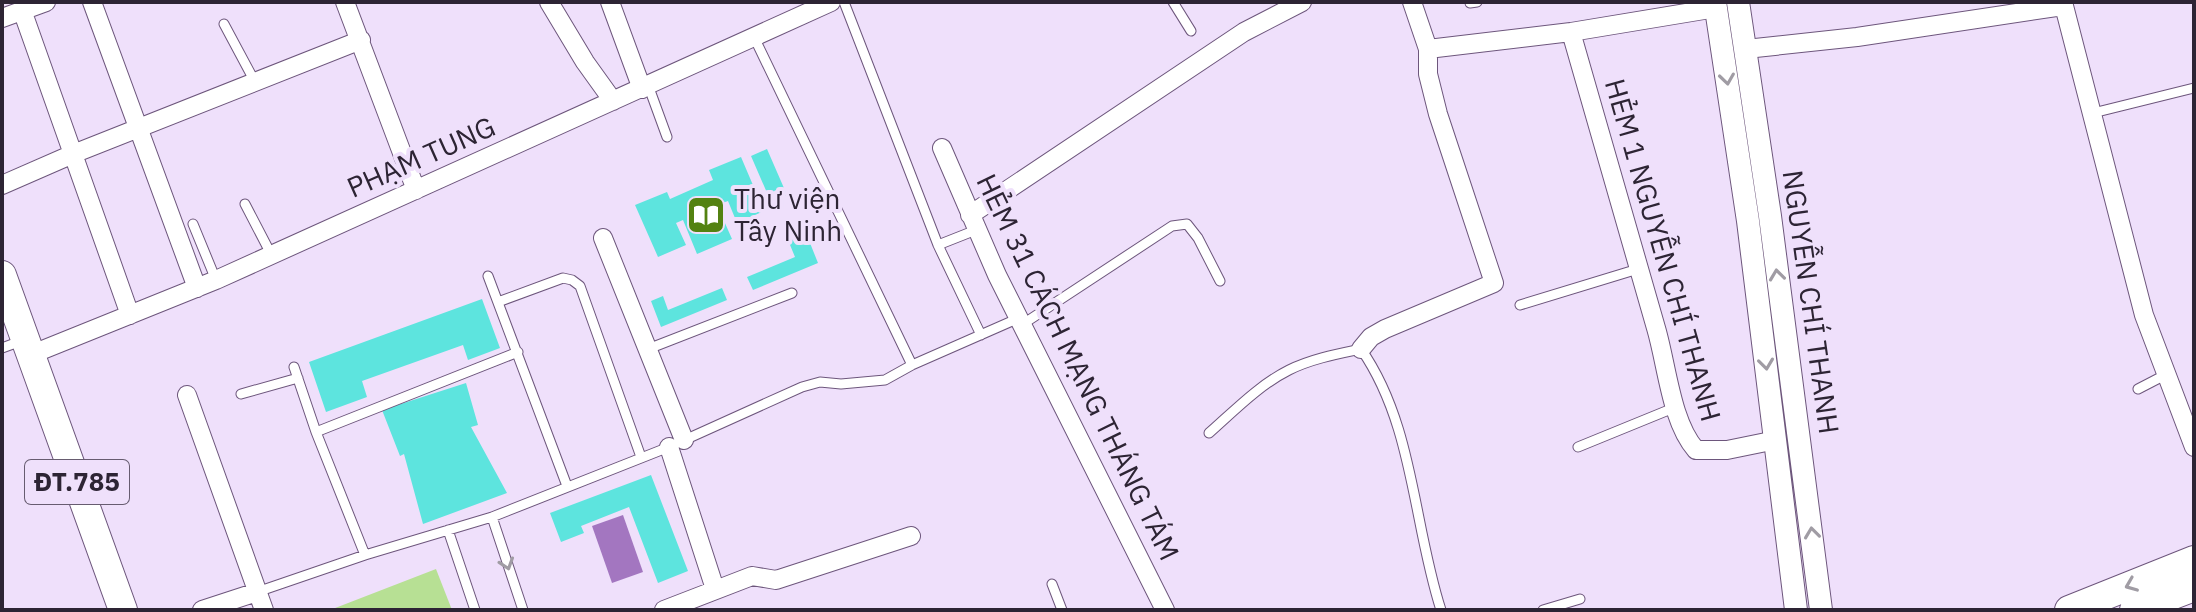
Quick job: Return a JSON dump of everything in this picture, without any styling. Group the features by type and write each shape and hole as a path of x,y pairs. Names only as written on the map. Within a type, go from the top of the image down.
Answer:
{"main road":[{"name":"ĐT.785","path":"2,275 19,348 123,610"},
{"path":"2069,610 2194,560"},
{"path":"2134,610 2194,587"}],"street":[{"path":"2,18 46,2"},
{"path":"92,2 197,288"},
{"path":"345,2 416,190"},
{"path":"549,2 613,101"},
{"path":"610,2 645,87"},
{"name":"PHẠM TUNG","path":"19,348 130,315 216,280 831,2"},
{"path":"973,222 1244,32 1302,2"},
{"path":"1361,349 1371,337 1385,329 1494,283 1438,114 1428,74 1428,49 1412,2"},
{"path":"1428,49 1571,32 1738,3"},
{"name":"NGUYỄN CHÍ THANH","path":"1738,3 1746,49 1776,440 1796,610"},
{"path":"1746,49 1857,37 2063,4 2144,315 2194,447"},
{"name":"NGUYỄN CHÍ THANH","path":"1716,5 1759,218 1807,493 1821,610"},
{"path":"22,10 130,315"},
{"name":"HẺM 1 NGUYỄN CHÍ THANH","path":"1571,32 1688,441 1696,450 1727,450 1776,440"},
{"path":"2,185 361,40"},
{"name":"HẺM 31 CÁCH MẠNG THÁNG TÁM","path":"942,148 973,222 1165,610"},
{"path":"603,238 648,349 715,589"},
{"path":"187,395 261,601 202,610"},
{"path":"1784,497 1807,493"},
{"path":"664,610 752,576 776,580 911,536"}],"lane":[{"path":"844,2 938,245 981,335"},
{"path":"1173,2 1191,31"},
{"path":"224,24 255,82"},
{"path":"754,37 912,365"},
{"path":"645,87 667,137"},
{"path":"2093,113 2194,88"},
{"path":"245,204 271,254"},
{"path":"938,245 973,222"},
{"path":"193,224 216,280"},
{"path":"261,601 365,555 492,517 677,444 802,387 820,382 841,384 885,380 981,335 1021,321 1172,226 1187,224 1198,238 1220,281"},
{"path":"1520,305 1638,269"},
{"path":"488,276 567,486"},
{"path":"498,302 563,278 580,286 641,457"},
{"path":"648,349 792,293"},
{"path":"1209,433 1263,386 1286,372 1332,355 1361,349 1379,374 1388,396 1408,464 1441,610"},
{"path":"316,432 518,352"},
{"path":"294,367 365,555"},
{"path":"2138,389 2167,374"},
{"path":"241,394 298,378"},
{"path":"1578,447 1676,407"},
{"path":"492,517 523,610"},
{"path":"448,530 475,610"},
{"path":"1052,584 1062,610"},
{"path":"1543,610 1580,599"}],"green space":[{"path":"436,569 452,610 330,610"}],"shaded area":[{"path":"623,515 643,572 612,583 592,526"}],"building":[{"path":"767,149 787,195 771,202 751,156"},
{"path":"741,157 764,211 737,223 728,201 717,205 732,239 697,254 683,220 676,223 686,245 658,257 635,205 667,192 670,199 713,180 709,170"},
{"path":"806,233 818,263 753,290 747,277 795,257 788,240"},
{"path":"722,288 727,300 661,327 651,301 663,296 668,310"},
{"path":"482,299 500,348 468,360 463,345 362,381 367,397 326,412 309,362"},
{"path":"466,383 478,425 471,427 507,493 423,524 404,454 400,456 382,410"},
{"path":"651,475 688,571 658,583 629,507 581,526 584,533 561,542 550,513"}],"place":[{"name":"Thư viện Tây Ninh","path":"706,215"}]}
